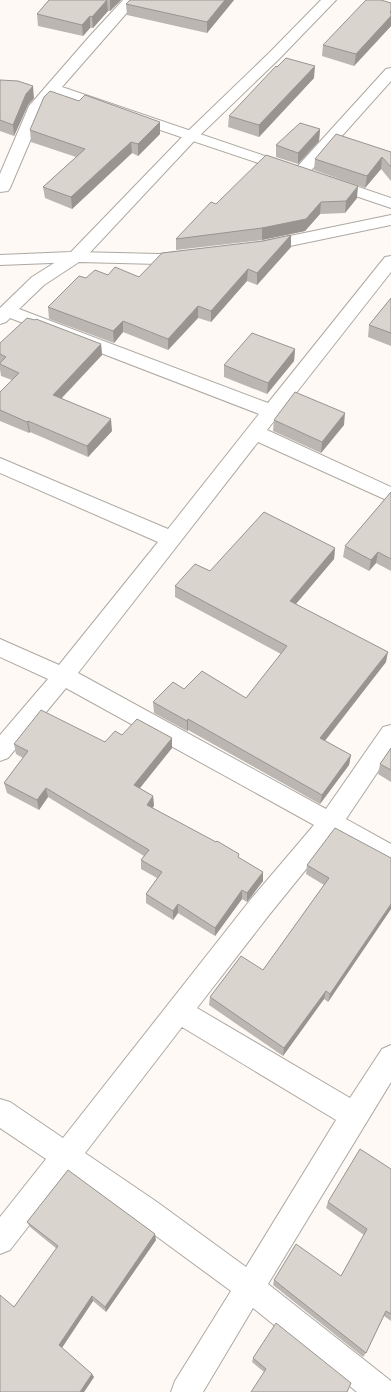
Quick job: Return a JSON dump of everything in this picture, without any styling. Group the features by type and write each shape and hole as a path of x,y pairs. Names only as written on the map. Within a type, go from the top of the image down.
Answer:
{"street":[{"path":"2,188 37,106 131,0"},
{"path":"272,412 4,315 38,281 76,257 191,136 274,56 329,0"},
{"path":"301,172 391,72"},
{"path":"53,89 391,203"},
{"path":"246,248 391,220"},
{"path":"0,260 76,257 159,259 199,254"},
{"path":"0,751 63,676 391,261"},
{"path":"256,433 391,495"},
{"path":"0,465 171,539"},
{"path":"0,648 63,676 391,856"},
{"path":"0,1240 260,907 330,823 391,734"},
{"path":"179,1011 354,1116"},
{"path":"186,1392 391,1058"},
{"path":"0,1112 67,1155 250,1287 381,1392"}],"building":[{"path":"49,0 107,0 92,17 90,16 82,25 37,14"},
{"path":"130,0 225,0 207,22 126,4"},
{"path":"366,0 381,0 391,3 391,16 356,54 323,45"},
{"path":"286,58 315,66 259,125 229,116 276,66 277,67"},
{"path":"0,80 18,81 33,86 26,94 13,125 0,120"},
{"path":"50,91 79,101 85,95 160,122 138,144 131,142 71,197 43,187 85,149 30,130 44,97"},
{"path":"300,123 320,129 298,153 276,145"},
{"path":"336,134 391,152 391,167 382,157 367,176 315,159"},
{"path":"266,155 358,186 346,201 321,202 306,219 262,228 176,239 211,202 216,204"},
{"path":"291,235 257,273 248,269 211,311 198,306 168,339 123,321 113,331 48,307 79,276 86,278 95,270 108,275 115,267 139,277 162,253 263,241"},
{"path":"391,298 391,333 369,325"},
{"path":"27,318 36,319 101,344 53,395 111,419 87,446 0,410 0,392 19,373 0,364 6,357 0,354 0,343"},
{"path":"252,333 295,349 268,383 224,365"},
{"path":"295,392 345,413 322,442 274,420"},
{"path":"391,492 391,559 378,552 371,560 345,546"},
{"path":"264,512 335,548 290,601 388,652 320,738 351,755 322,795 188,719 187,721 153,702 173,682 184,689 202,671 246,698 287,646 175,586 195,564 210,571"},
{"path":"41,710 105,742 115,731 122,735 137,719 172,738 134,785 153,796 147,805 216,842 217,841 239,854 238,857 263,872 247,893 242,890 215,928 178,904 173,911 146,894 162,872 141,860 149,850 46,788 37,800 4,783 28,751 14,744"},
{"path":"391,748 391,770 380,764"},
{"path":"335,828 391,858 391,904 330,994 326,991 284,1048 210,997 241,956 263,970 329,878 307,865"},
{"path":"360,1149 391,1169 391,1314 386,1311 366,1353 274,1280 296,1244 341,1276 367,1229 328,1202"},
{"path":"68,1170 155,1234 105,1307 92,1296 59,1345 92,1374 80,1392 0,1392 0,1295 14,1307 58,1246 27,1222"},
{"path":"276,1323 351,1383 347,1392 251,1392 266,1369 253,1358"}]}
